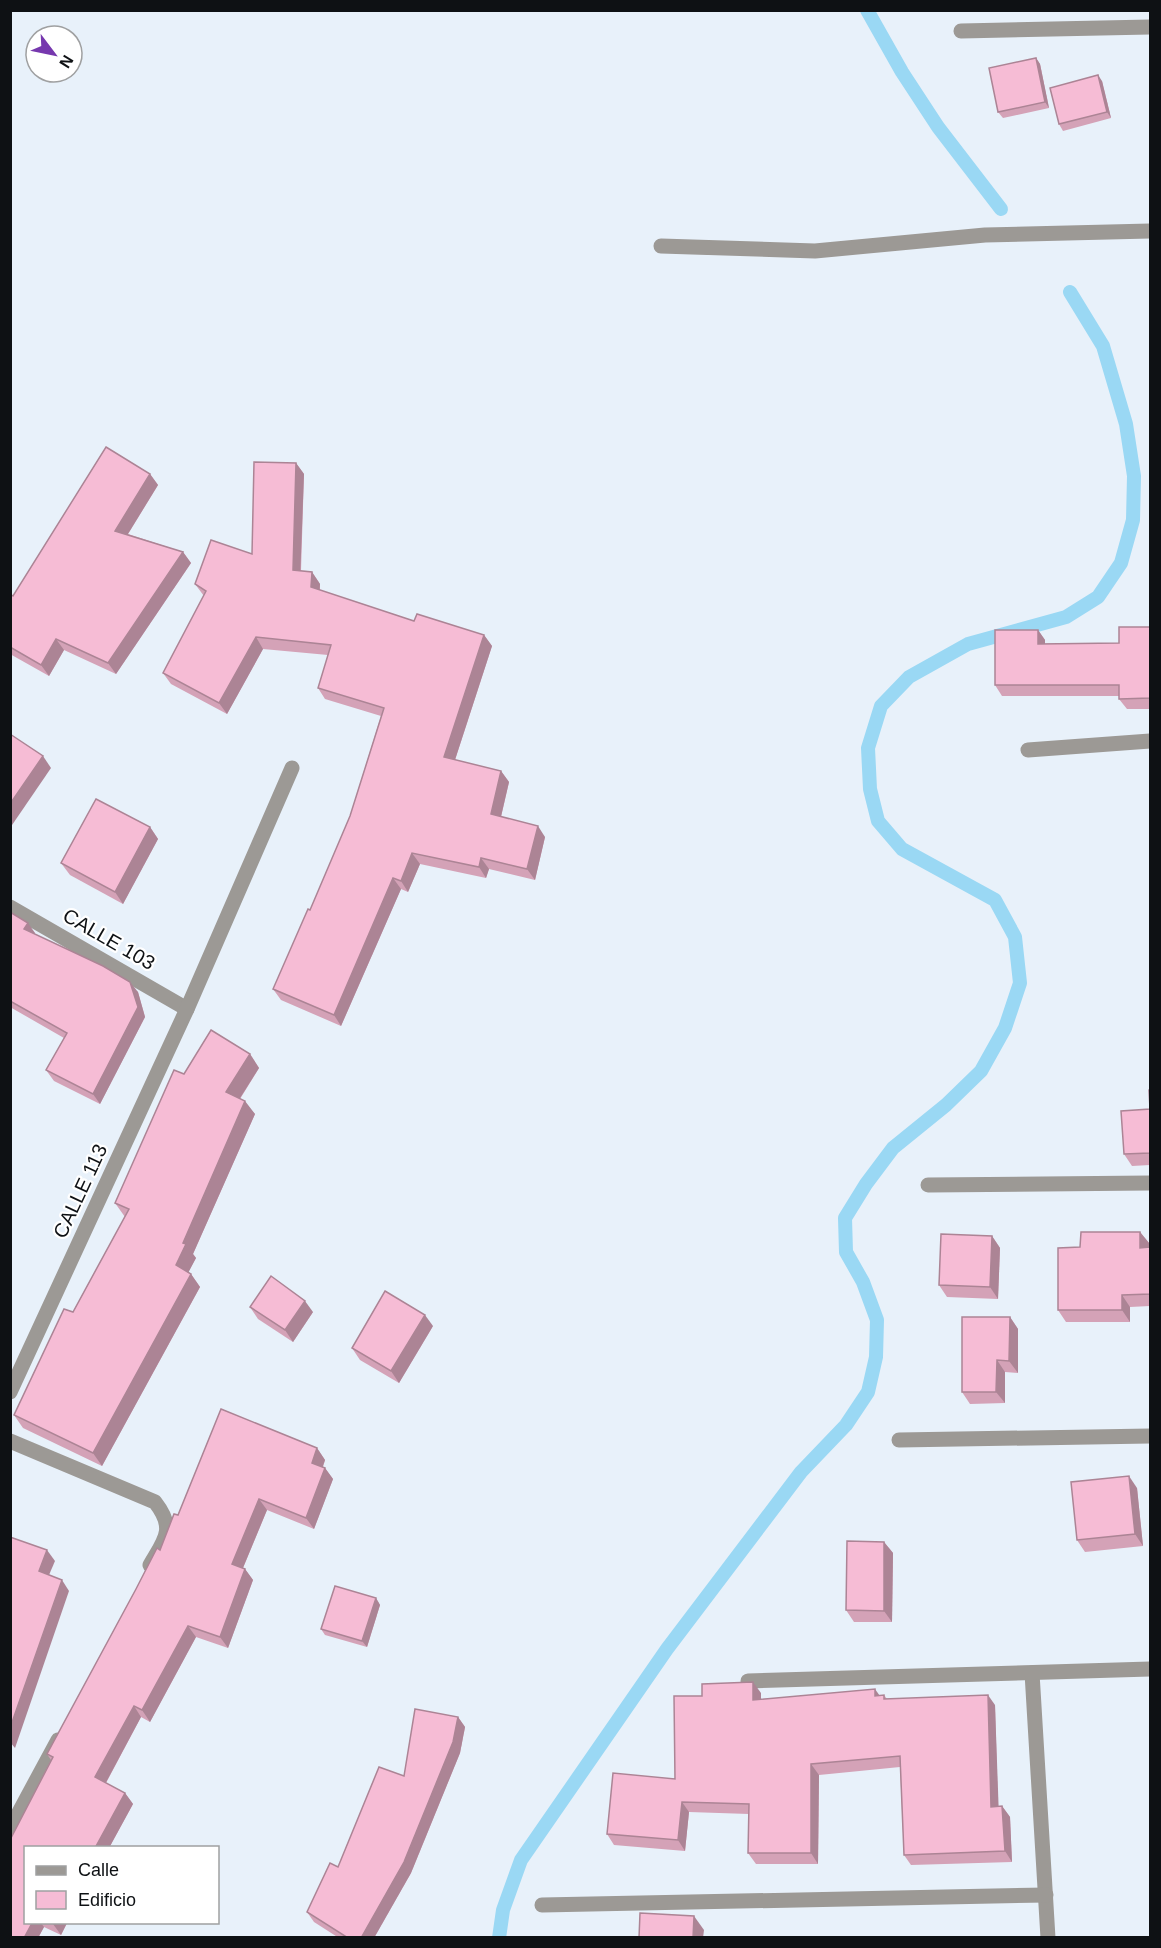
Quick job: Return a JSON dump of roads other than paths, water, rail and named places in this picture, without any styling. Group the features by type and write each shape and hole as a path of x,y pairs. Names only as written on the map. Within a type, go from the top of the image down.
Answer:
{"street":[{"path":"961,31 1150,27"},
{"path":"661,246 815,251 985,235 1150,231"},
{"path":"1028,750 1150,741"},
{"name":"CALLE 113","path":"10,1392 187,1009 292,768"},
{"name":"CALLE 103","path":"10,907 187,1009"},
{"path":"928,1185 1150,1183"},
{"path":"898,1440 1150,1436"},
{"path":"10,1441 155,1502 165,1515 167,1534 145,1576"},
{"path":"748,1681 1150,1669"},
{"path":"1032,1673 1048,1938"},
{"path":"10,1829 66,1724"},
{"path":"542,1905 1046,1895"}],"waterway":[{"path":"867,10 902,72 938,127 1001,209"},
{"path":"499,1938 503,1910 521,1860 667,1649 801,1472 846,1425 868,1392 876,1357 877,1320 863,1282 846,1252 845,1218 866,1184 893,1148 946,1105 981,1071 1005,1028 1020,983 1015,937 995,900 902,849 878,821 870,789 868,748 881,706 909,677 968,644 1066,617 1098,597 1121,563 1133,520 1134,476 1126,424 1103,346 1070,292"}]}
